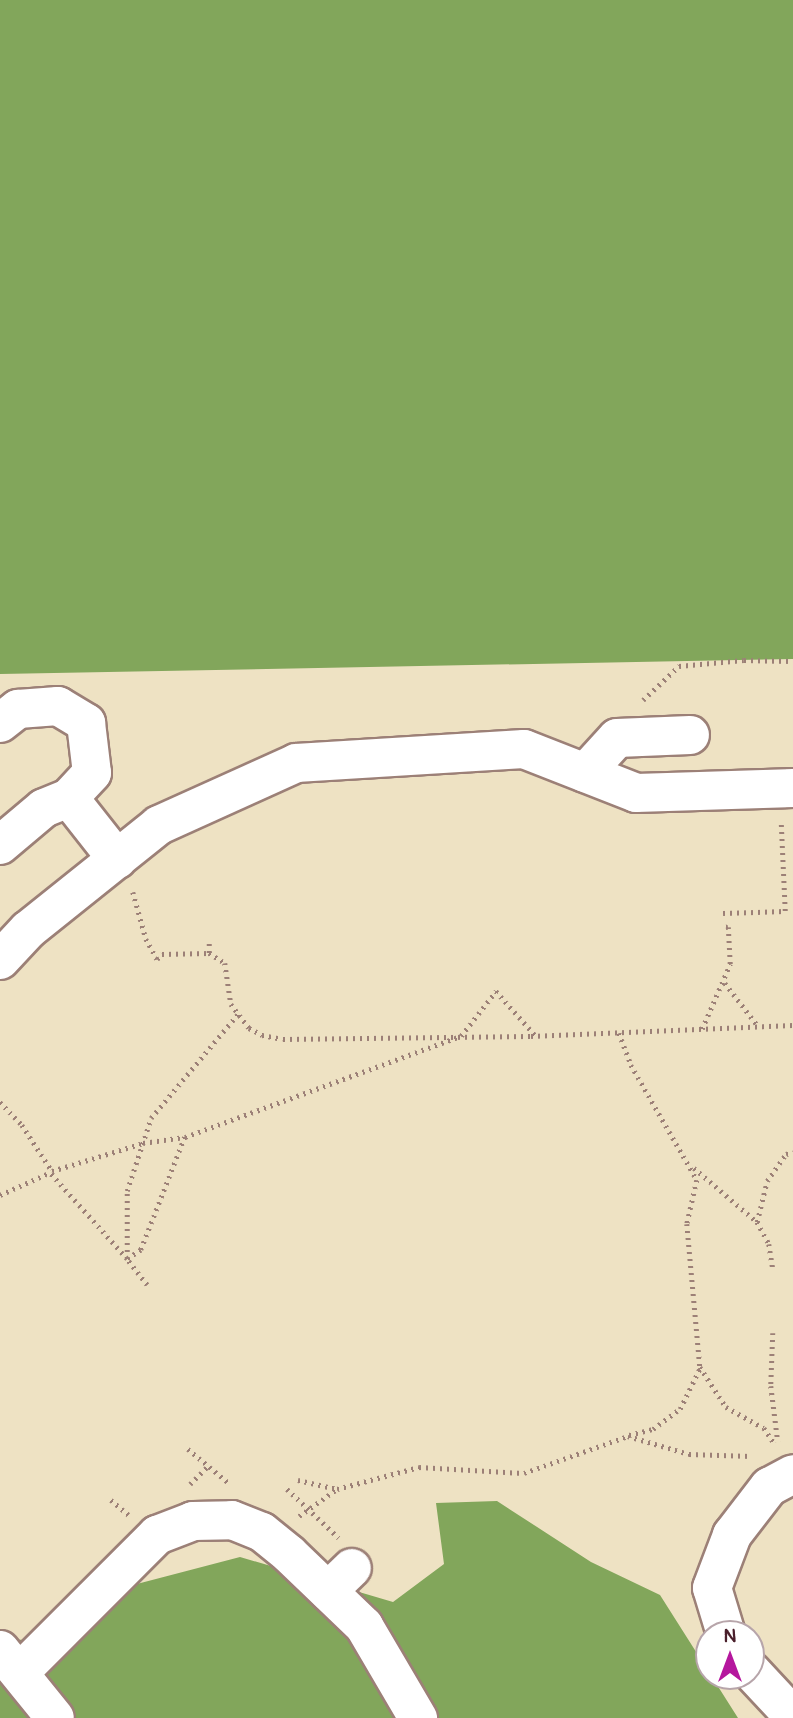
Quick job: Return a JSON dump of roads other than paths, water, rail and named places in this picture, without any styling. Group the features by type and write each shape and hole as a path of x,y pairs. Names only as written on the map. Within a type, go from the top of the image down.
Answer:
{"lane":[{"path":"0,723 18,709 58,706 86,723 92,773 69,797 44,808 0,845"},
{"path":"585,773 617,738 690,735"},
{"path":"0,960 28,930 159,825 296,763 524,749 636,793 793,788"},
{"path":"69,797 112,863"},
{"path":"722,1620 712,1588 732,1535 769,1487 777,1465"},
{"path":"55,1718 10,1661 157,1535 193,1521 232,1520 340,1566 364,1626 418,1718"},
{"path":"765,1686 793,1716"}]}
